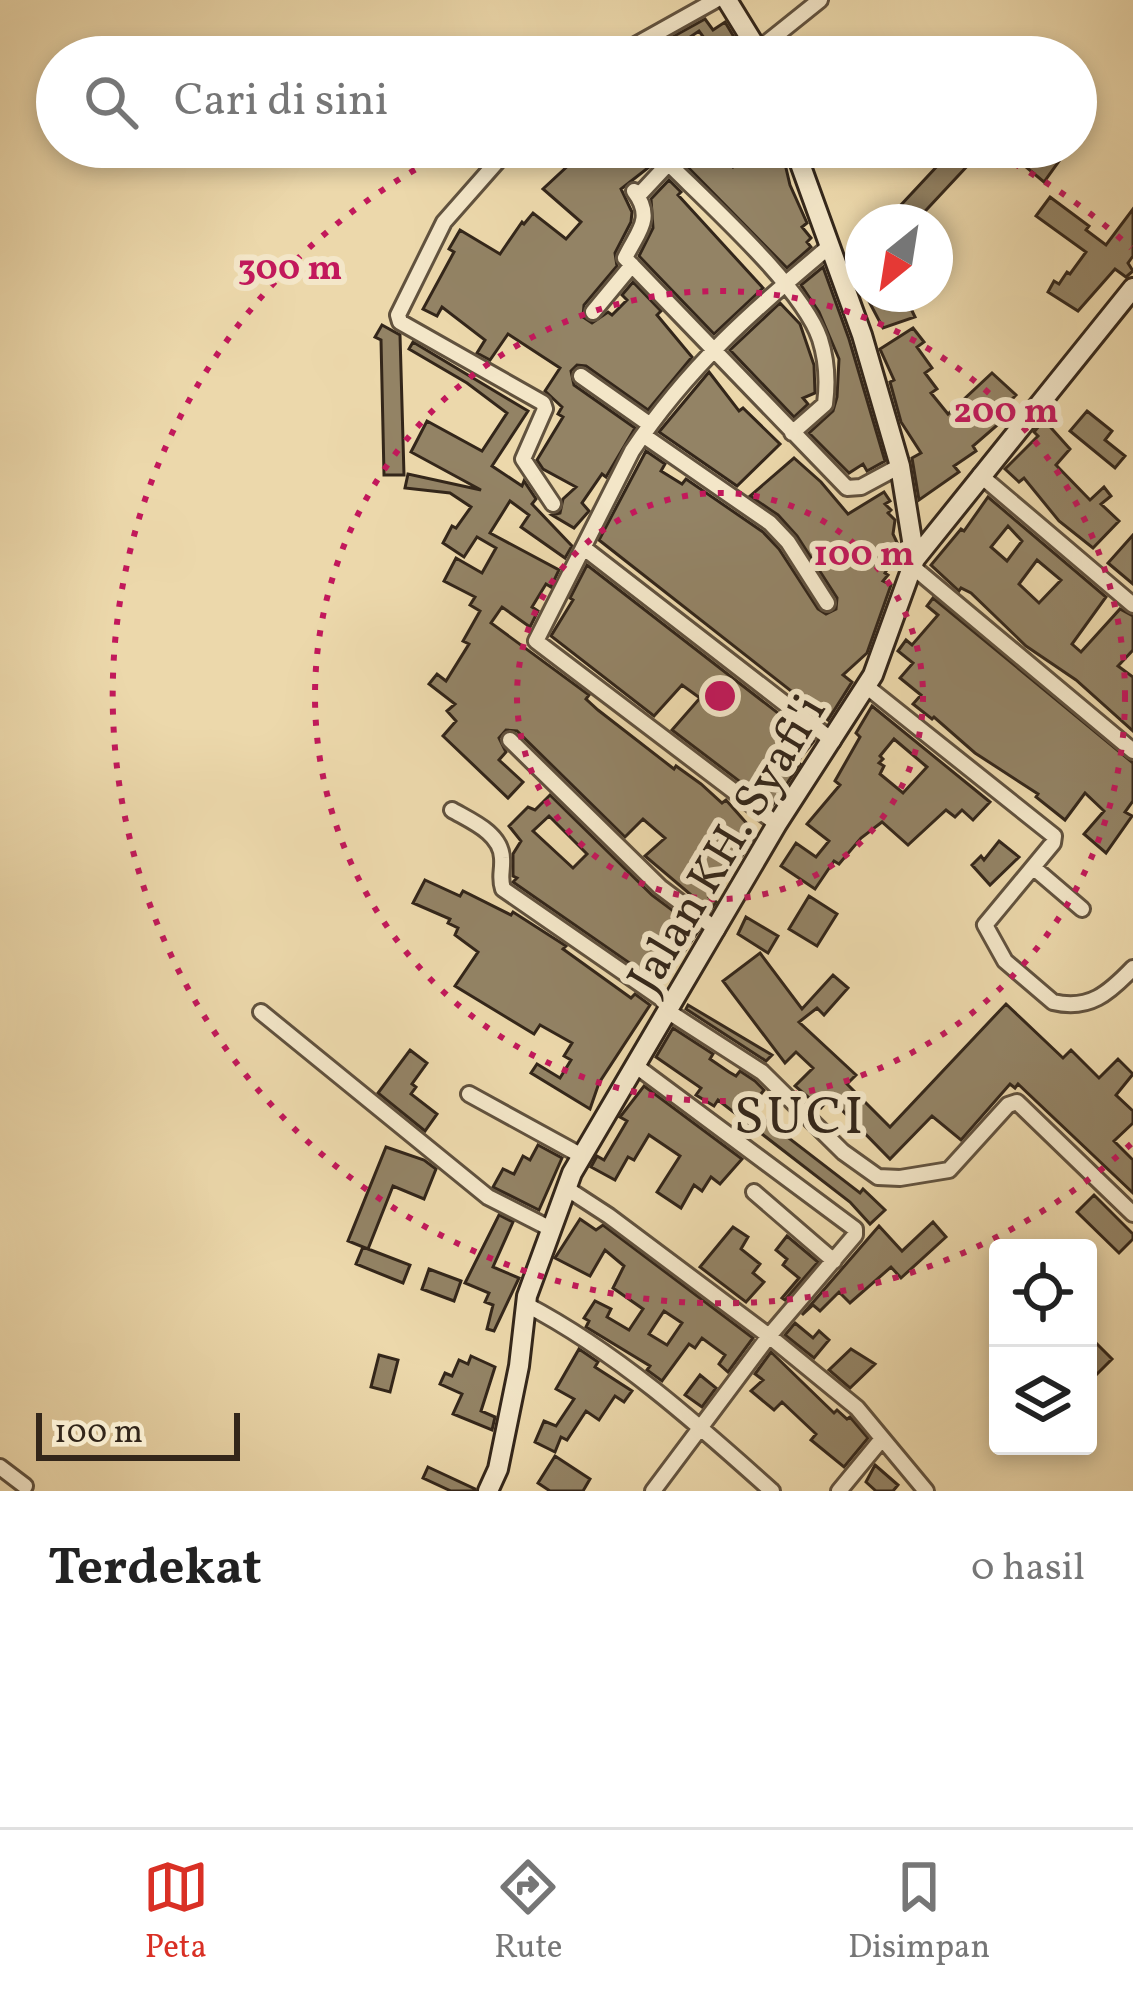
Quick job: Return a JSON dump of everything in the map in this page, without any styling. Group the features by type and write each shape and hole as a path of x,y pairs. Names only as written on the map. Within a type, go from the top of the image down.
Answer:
{"main road":[{"path":"727,0 749,36"},
{"path":"802,168 862,335 899,466 914,563"},
{"name":"Jalan KH. Syafi'i","path":"488,1491 498,1469 519,1366 525,1304 582,1156 777,824 866,686 900,610 914,563 980,475 1130,299"}],"street":[{"path":"652,36 716,0"},
{"path":"779,36 820,0"},
{"path":"492,168 444,222 398,315 400,322 545,406 523,459 554,504"},
{"path":"664,168 636,193 646,221 625,256 632,265 714,346 791,433 852,490 899,466"},
{"path":"672,168 785,284 819,336 828,380 823,409 791,433"},
{"path":"777,824 537,644 646,429 714,346 830,246"},
{"path":"593,312 632,265"},
{"path":"581,376 770,523 788,542 826,603"},
{"path":"980,475 1133,605"},
{"path":"584,548 832,741"},
{"path":"914,563 1133,751"},
{"path":"866,686 1052,834 1053,843 985,925 1005,961 1062,1005 1082,1005 1103,997 1133,968"},
{"path":"510,740 660,887 717,930"},
{"path":"452,810 495,839 502,856 502,889 762,1072 842,1152 878,1178 949,1170 1008,1105 1017,1102 1133,1214"},
{"path":"1034,868 1082,909"},
{"path":"261,1012 488,1197 551,1228"},
{"path":"636,1066 853,1225 855,1235 770,1336 653,1491"},
{"path":"469,1094 582,1156"},
{"path":"566,1188 770,1336 856,1408 926,1491"},
{"path":"754,1192 834,1261"},
{"path":"525,1304 579,1332 702,1427 772,1491"},
{"path":"839,1491 881,1439"},
{"path":"0,1467 25,1486"}],"building":[{"path":"705,19 713,30 725,22 733,36 703,36 699,31 674,36"},
{"path":"566,168 648,168 621,189 632,212 631,222 615,253 617,266 584,305 583,317 592,323 608,312 612,315 627,300 622,295 633,282 661,311 657,315 692,357 648,410 586,366 577,365 571,371 574,385 635,428 606,477 602,474 582,503 589,511 574,528 552,515 560,513 563,499 576,487 543,469 537,460 563,417 558,414 562,407 545,391 560,368 508,334 490,360 477,353 485,340 442,307 437,316 423,309 454,252 449,249 460,230 500,254 533,213 566,239 581,222 543,189"},
{"path":"689,168 786,168 807,223 802,227 811,238 807,242 811,247 787,268"},
{"path":"935,168 965,168 932,204 902,204"},
{"path":"1027,168 1054,168 1044,182"},
{"path":"669,180 763,288 714,334 639,256 653,228 651,199"},
{"path":"1050,197 1106,245 1133,209 1133,256 1128,263 1133,271 1126,277 1115,269 1078,311 1048,292 1086,252 1036,216"},
{"path":"823,267 885,461 867,471 863,464 849,473 809,433 833,411 837,397 839,359 819,312 801,285"},
{"path":"780,303 800,324 814,365 815,393 803,398 808,404 794,417 730,350"},
{"path":"875,312 913,312 915,317 883,328"},
{"path":"382,325 400,335 404,475 384,475 381,340 375,337"},
{"path":"913,328 924,342 917,347 932,368 925,373 937,389 931,393 948,414 992,373 1016,395 1003,409 1009,415 973,446 976,451 954,466 959,472 919,500 912,458 921,453 901,422 890,382 894,380 880,349"},
{"path":"413,342 528,411 492,466 522,486 524,481 536,499 532,504 572,546 565,558 521,527 529,515 510,501 490,533 559,570 532,607 538,611 530,627 502,607 491,623 589,695 586,699 598,710 674,769 676,766 722,803 726,800 756,834 740,859 736,856 722,872 727,876 709,897 716,902 710,911 645,856 665,838 643,819 625,837 517,731 506,730 499,738 506,752 499,760 523,782 508,798 443,736 456,721 447,711 455,704 429,684 437,674 446,681 469,644 463,641 480,611 470,605 475,597 444,581 456,558 482,573 496,548 477,537 464,557 443,543 471,507 450,493 405,488 408,474 481,490 411,452 427,421 482,451 507,413 409,349"},
{"path":"709,372 739,411 743,408 780,444 737,486 659,432"},
{"path":"1087,411 1112,431 1105,440 1125,456 1115,468 1070,431"},
{"path":"1044,420 1070,449 1056,465 1090,500 1104,487 1111,496 1101,504 1119,521 1093,548 1059,521 1024,478 1019,482 1005,469 1038,436 1034,432"},
{"path":"646,451 665,464 661,471 682,484 686,479 763,532 826,614 836,609 837,598 797,536 778,515 750,496 794,458 848,514 884,492 900,549 885,573 883,581 891,585 867,653 843,675 852,682 828,720 599,540"},
{"path":"988,497 1106,597 1072,644 1081,652 1120,609 1133,616 1133,650 1118,666 1133,677 1133,731 1076,680 1026,646 971,593 959,591 931,565","holes":["1008,526 1022,541 1007,561 991,547","1037,560 1061,580 1039,603 1019,584"]},
{"path":"1133,535 1133,584 1108,563"},
{"path":"587,565 814,741 772,806 672,730 700,698 682,685 654,716 551,636"},
{"path":"933,598 1133,763 1133,801 1125,812 1132,816 1106,853 1084,834 1104,811 1085,793 1065,820 1038,794 913,704 921,695 900,678 913,663 898,651 906,640 912,645 938,615 927,606"},
{"path":"872,706 990,802 973,820 962,810 955,817 946,810 908,845 882,822 839,864 834,861 815,889 781,866 796,843 816,857 829,841 807,824 840,785 835,781 860,737 856,733","holes":["894,739 927,767 903,793 880,774 884,766 880,756"]},
{"path":"550,795 652,895 699,930 661,985 513,882 517,878 513,876 513,854 521,841 509,826 528,807 535,810","holes":["549,816 587,854 573,868 533,831"]},
{"path":"999,841 1019,857 990,885 972,865 981,856 984,860"},
{"path":"425,880 513,912 566,946 563,949 631,998 635,994 650,1005 599,1083 590,1109 531,1073 537,1064 560,1078 571,1060 564,1056 572,1043 540,1025 534,1034 455,986 478,952 455,935 458,928 448,923 450,919 413,903"},
{"path":"809,896 837,914 817,946 789,929"},
{"path":"746,917 778,936 768,953 738,934"},
{"path":"760,953 802,1009 833,975 848,988 824,1015 817,1008 799,1022 856,1075 847,1084 890,1127 1006,1004 1063,1058 1071,1050 1099,1078 1118,1059 1133,1074 1116,1095 1133,1111 1133,1123 1114,1141 1133,1160 1133,1193 1018,1084 1015,1088 1010,1084 961,1140 932,1116 890,1159 830,1098 821,1108 795,1086 813,1068 796,1052 785,1063 723,981"},
{"path":"688,1005 772,1055 766,1061 686,1009"},
{"path":"673,1028 713,1054 710,1059 729,1072 736,1076 740,1071 755,1081 764,1090 750,1108 885,1210 870,1224 850,1202 718,1100 714,1106 696,1095 701,1088 656,1057"},
{"path":"410,1050 427,1063 412,1084 416,1087 411,1094 437,1114 425,1131 378,1093"},
{"path":"644,1086 742,1159 720,1184 711,1177 702,1191 694,1185 681,1208 657,1192 680,1156 649,1135 615,1180 591,1167 597,1156 604,1160 627,1121 620,1117"},
{"path":"538,1145 562,1158 539,1210 493,1187 503,1169 514,1174 523,1156 530,1160"},
{"path":"386,1147 436,1169 424,1199 393,1186 368,1249 348,1241"},
{"path":"1094,1195 1133,1234 1119,1253 1077,1212"},
{"path":"499,1215 513,1222 493,1267 519,1278 494,1331 487,1329 493,1305 485,1302 489,1293 465,1283"},
{"path":"580,1219 596,1230 603,1225 753,1338 728,1372 719,1364 725,1355 702,1338 695,1348 689,1344 662,1381 647,1370 650,1366 586,1327 589,1321 584,1318 595,1301 611,1309 607,1317 629,1330 643,1309 613,1288 624,1266 605,1250 590,1276 555,1258","holes":["664,1311 682,1323 667,1345 649,1334"]},
{"path":"933,1222 946,1237 901,1278 891,1267 850,1303 839,1292 820,1311 813,1305 802,1315 879,1226 902,1251"},
{"path":"733,1227 748,1237 741,1249 760,1264 753,1273 764,1282 746,1302 700,1267"},
{"path":"787,1236 818,1262 785,1300 782,1298 799,1278 783,1265 787,1259 776,1250"},
{"path":"363,1247 410,1265 403,1283 356,1264"},
{"path":"429,1269 461,1281 454,1301 422,1289"},
{"path":"795,1323 813,1338 819,1331 829,1340 814,1358 785,1335"},
{"path":"1097,1344 1112,1359 1097,1374"},
{"path":"579,1349 598,1362 595,1367 632,1391 624,1402 615,1396 599,1420 586,1411 567,1440 561,1437 555,1452 535,1442 544,1421 556,1426 574,1399 556,1389"},
{"path":"851,1349 875,1364 850,1388 829,1370"},
{"path":"771,1352 834,1413 837,1410 850,1417 868,1438 844,1467 811,1440 816,1434 782,1402 774,1410 751,1391 763,1380 755,1374"},
{"path":"379,1355 398,1360 390,1392 371,1387"},
{"path":"471,1356 495,1367 481,1411 495,1417 492,1430 453,1414 462,1394 440,1384 445,1373 452,1376 459,1360 468,1364"},
{"path":"700,1375 716,1388 702,1407 685,1395"},
{"path":"555,1456 590,1479 583,1491 550,1491 538,1483"},
{"path":"875,1465 898,1485 893,1491 876,1491 866,1482"},
{"path":"428,1467 475,1491 451,1491 423,1478"}],"district":[{"name":"SUCI","path":"800,1114"}]}
